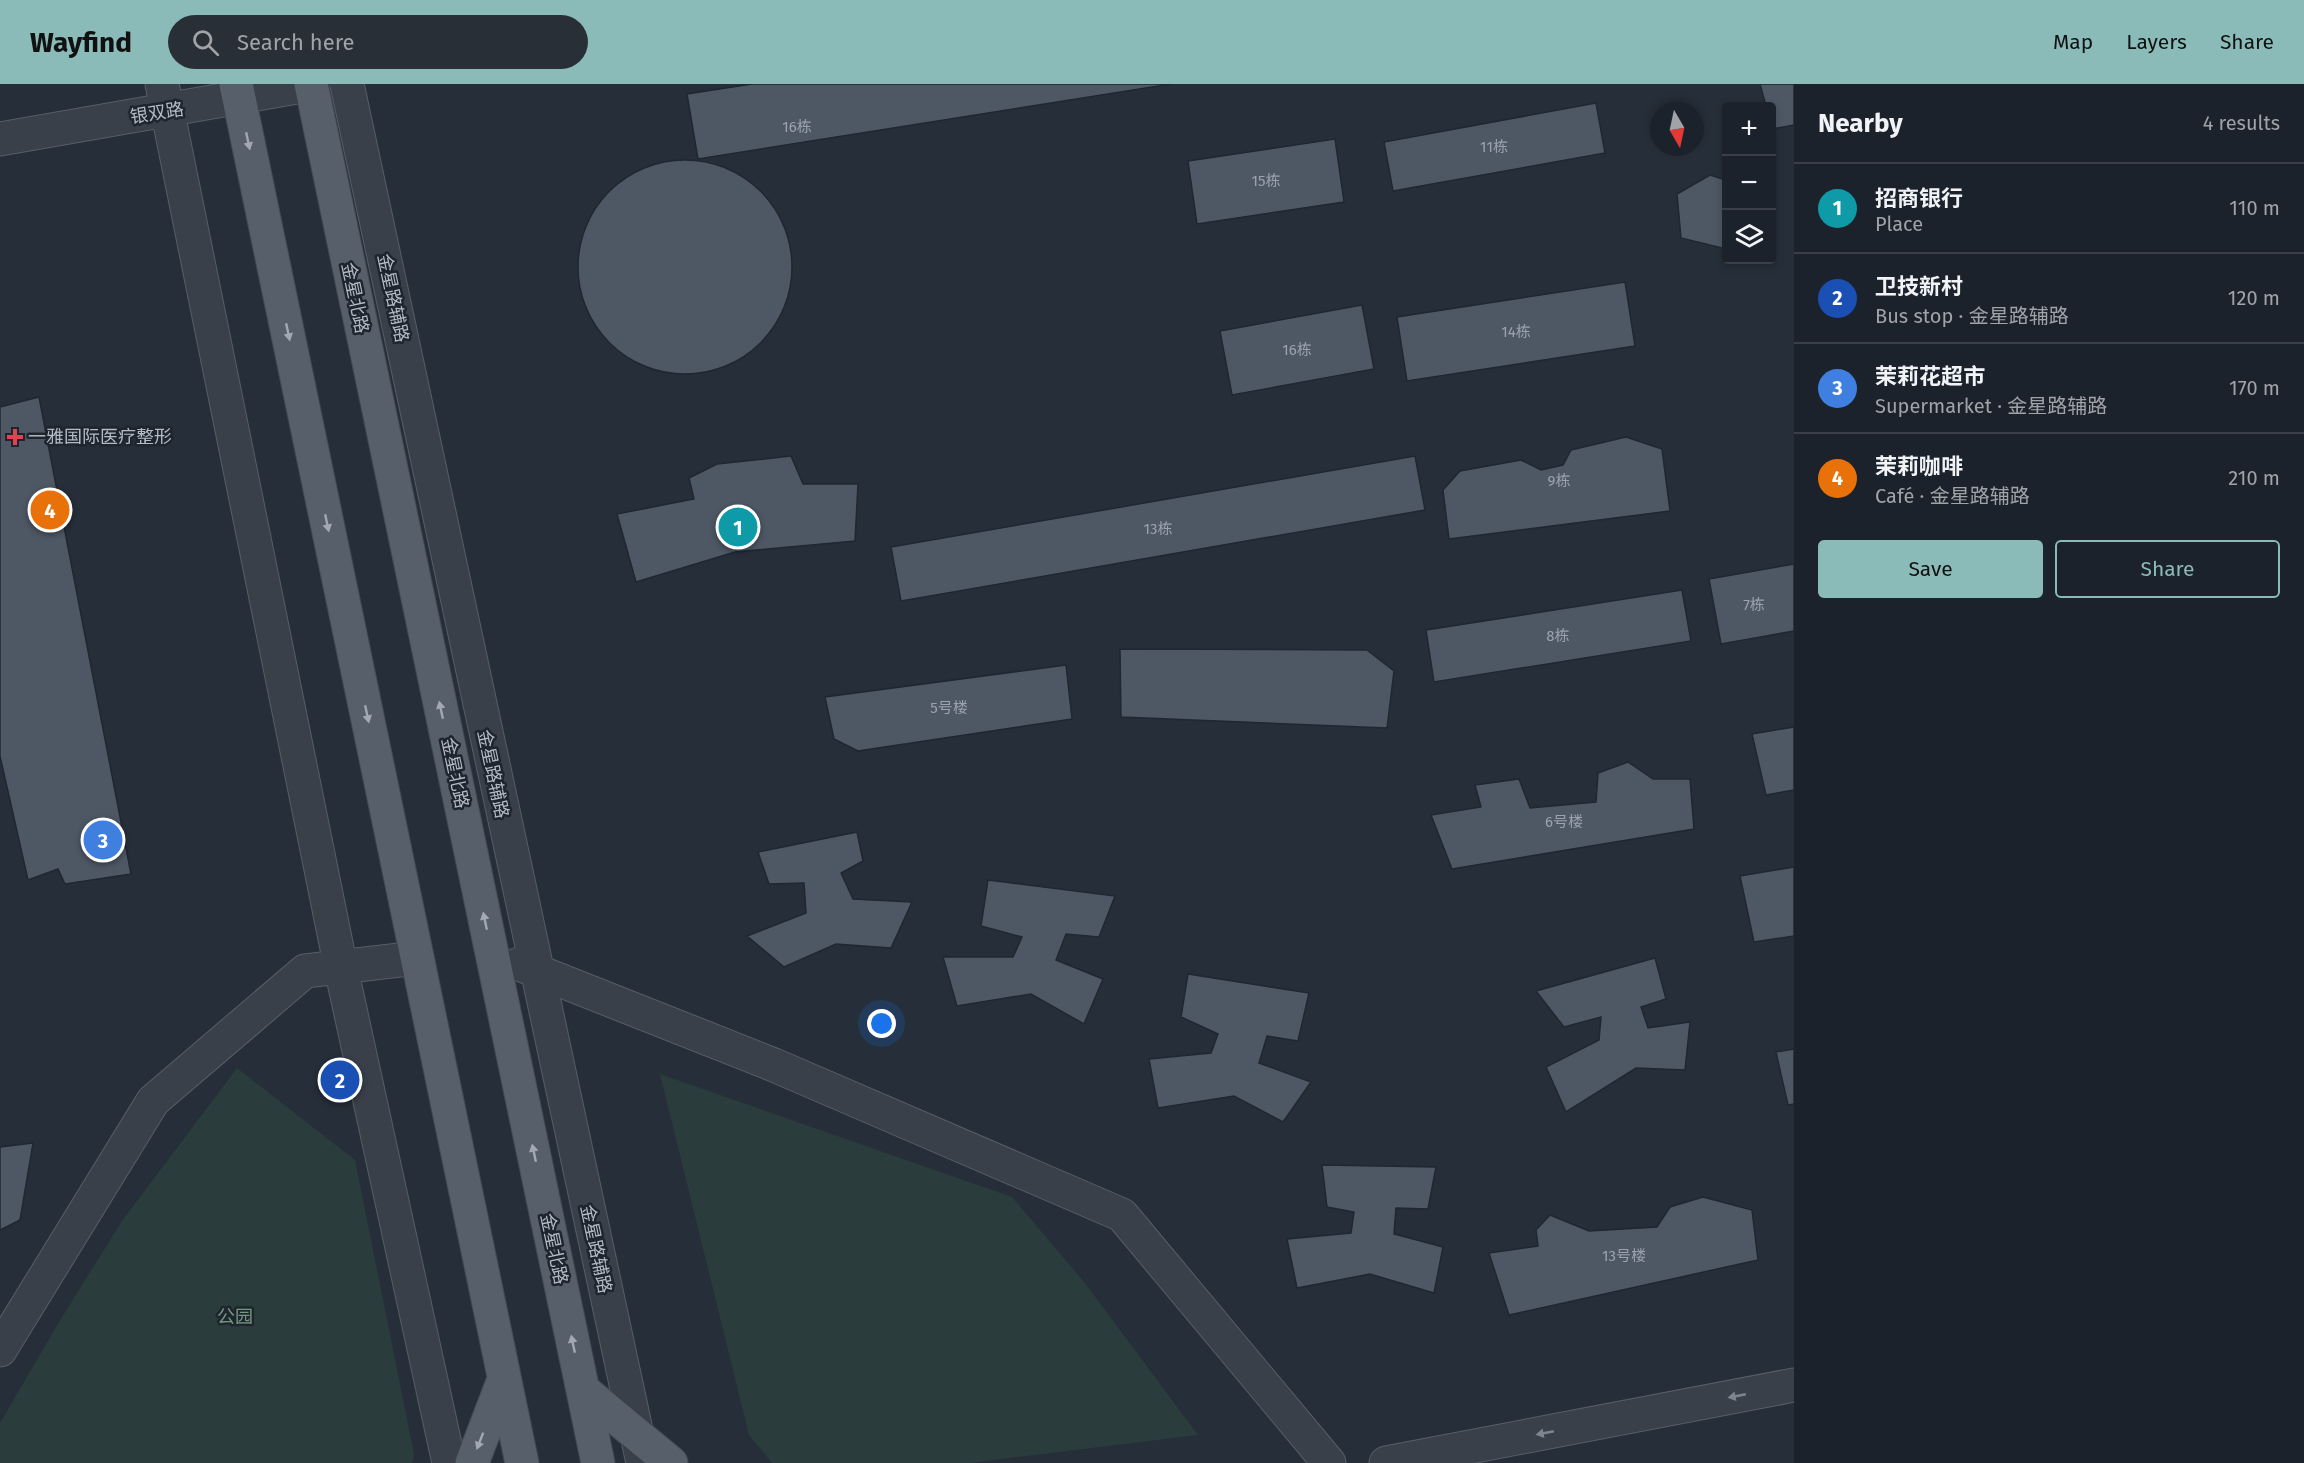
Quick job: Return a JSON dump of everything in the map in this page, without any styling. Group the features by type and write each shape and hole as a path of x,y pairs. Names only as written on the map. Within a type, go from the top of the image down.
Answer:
{"main road":[{"name":"金星北路","path":"312,84 598,1463"},
{"path":"238,92 522,1463"},
{"path":"472,1463 504,1379"},
{"path":"583,1390 639,1449 671,1463"}],"street":[{"name":"银双路","path":"0,139 165,97 312,84"},
{"name":"金星路辅路","path":"347,84 639,1449"},
{"path":"165,97 341,968 449,1463"},
{"path":"492,954 774,1065 1122,1215 1329,1463"},
{"path":"0,1350 153,1101 305,971 417,958"},
{"path":"1386,1463 1794,1385"}],"green space":[{"name":"公园","path":"237,1068 355,1160 414,1454 412,1463 0,1463 0,1423 59,1322 122,1221"},
{"path":"660,1074 1012,1197 1085,1283 1198,1435 970,1463 772,1463 749,1435"}],"building":[{"path":"752,84 1171,84 698,159 687,94"},
{"path":"1760,84 1794,84 1794,125 1776,128 1776,102 1765,102"},
{"path":"1596,103 1605,153 1393,191 1384,142"},
{"path":"1335,139 1344,202 1197,224 1188,161"},
{"path":"674,160 696,160 716,164 736,172 761,191 780,216 788,236 792,267 788,298 780,318 761,343 736,362 716,370 696,374 674,374 654,370 634,362 602,335 590,318 582,298 578,278 578,256 582,236 590,216 617,184 634,172 654,164"},
{"path":"1710,175 1722,179 1722,248 1681,238 1677,194"},
{"path":"1625,282 1635,346 1407,381 1397,317"},
{"path":"1362,305 1374,369 1232,395 1220,331"},
{"path":"39,397 131,874 65,884 58,869 28,880 0,756 0,407"},
{"path":"1626,437 1662,449 1670,511 1449,539 1443,490 1460,471 1521,460 1541,470 1563,465 1571,450"},
{"path":"791,456 803,484 858,484 855,541 735,552 636,582 617,514 694,499 689,478 717,464"},
{"path":"1415,456 1425,510 901,601 891,547"},
{"path":"1794,564 1794,631 1721,644 1709,579"},
{"path":"1682,590 1691,641 1434,682 1426,630"},
{"path":"1120,649 1367,650 1394,671 1387,728 1121,717"},
{"path":"1066,665 1072,719 858,751 834,739 825,697"},
{"path":"1794,727 1794,790 1766,795 1752,734"},
{"path":"1628,762 1653,779 1690,779 1694,829 1452,869 1431,815 1481,807 1475,785 1519,779 1530,808 1596,802 1598,773"},
{"path":"857,832 863,861 841,873 853,899 912,902 891,948 836,944 784,967 747,936 806,913 804,883 769,884 758,852"},
{"path":"1794,867 1794,936 1754,942 1740,876"},
{"path":"988,880 1115,896 1099,937 1066,934 1056,960 1103,979 1084,1024 1031,994 957,1006 943,957 1013,957 1022,937 981,926"},
{"path":"1655,958 1666,999 1641,1007 1648,1028 1690,1022 1685,1070 1636,1068 1566,1112 1546,1067 1599,1040 1601,1017 1564,1027 1536,991"},
{"path":"1188,974 1309,993 1298,1041 1267,1036 1259,1063 1311,1082 1283,1122 1234,1096 1158,1108 1149,1059 1211,1053 1218,1034 1181,1017"},
{"path":"1794,1049 1794,1104 1788,1105 1776,1052"},
{"path":"33,1143 20,1220 0,1230 0,1147"},
{"path":"1322,1165 1436,1167 1428,1209 1396,1208 1394,1234 1443,1247 1434,1293 1370,1274 1297,1288 1287,1239 1351,1233 1354,1212 1327,1207"},
{"path":"1703,1197 1752,1210 1758,1260 1509,1315 1489,1253 1538,1246 1536,1230 1550,1215 1589,1231 1657,1227 1670,1207"}],"place":[{"name":"一雅国际医疗整形","path":"15,437"},
{"name":"茉莉咖啡","path":"50,510"},
{"name":"招商银行","path":"738,527"},
{"name":"茉莉花超市","path":"103,840"},
{"name":"卫技新村","path":"340,1080"}]}
